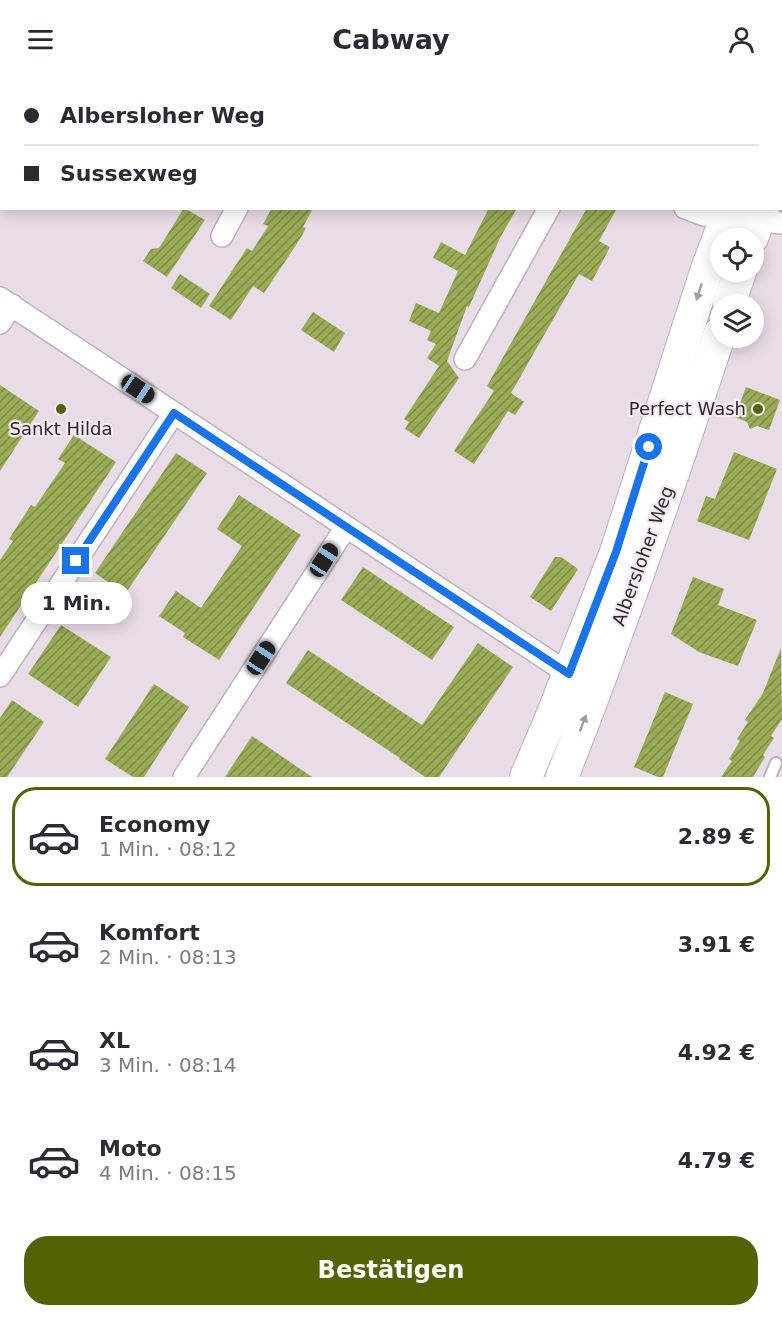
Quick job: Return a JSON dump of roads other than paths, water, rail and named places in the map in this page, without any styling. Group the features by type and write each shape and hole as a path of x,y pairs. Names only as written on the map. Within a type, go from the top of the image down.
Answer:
{"main road":[{"name":"Albersloher Weg","path":"526,777 616,552 707,268 752,219"},
{"name":"Albersloher Weg","path":"562,777 645,553 715,348"}],"street":[{"path":"222,236 236,210"},
{"path":"465,359 548,210"},
{"path":"691,210 704,215 752,219"},
{"path":"4,308 174,413 569,674"},
{"path":"0,676 174,413"},
{"path":"184,777 346,527"}],"lane":[{"path":"770,777 776,763"}],"place":[{"name":"Sankt Hilda","path":"61,409"},
{"name":"Perfect Wash","path":"758,409"}]}
